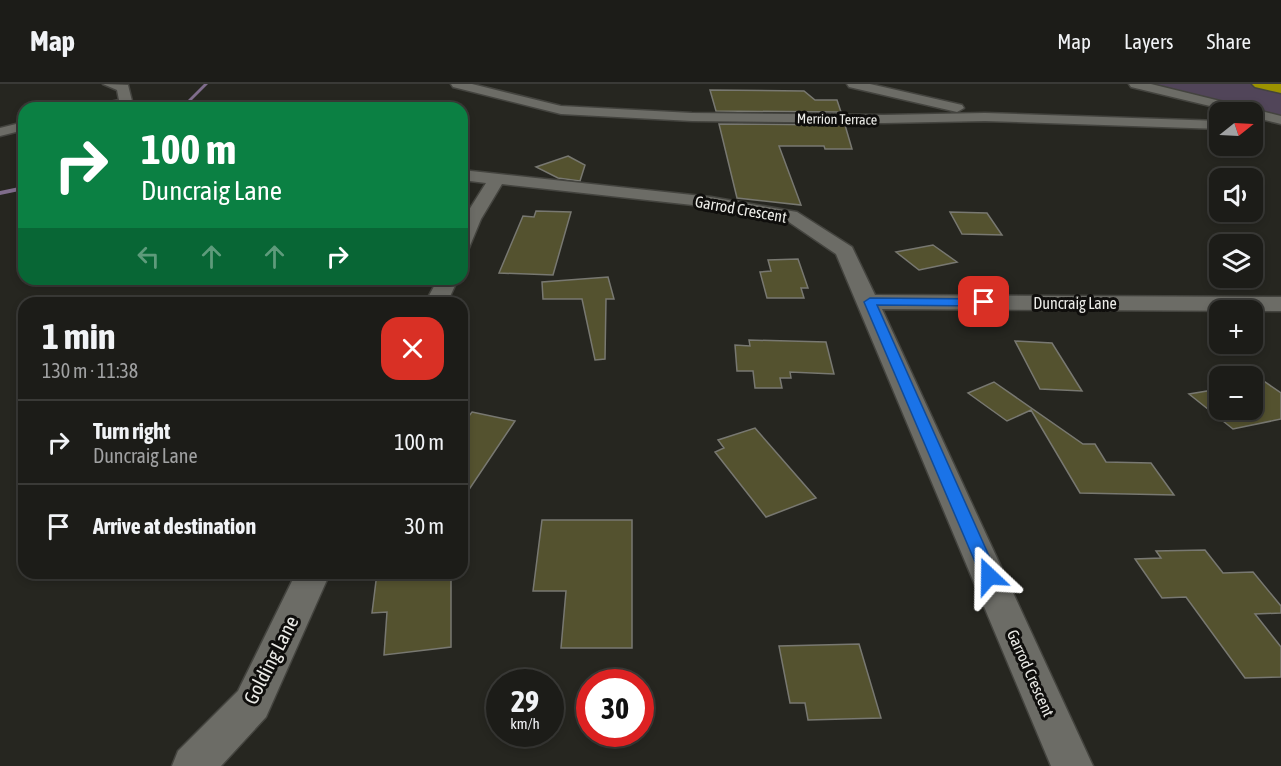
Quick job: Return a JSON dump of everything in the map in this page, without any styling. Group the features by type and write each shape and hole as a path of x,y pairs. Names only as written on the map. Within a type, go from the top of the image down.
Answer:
{"highway":[{"path":"1260,84 1281,88"}],"street":[{"path":"109,84 123,88 128,102"},
{"name":"Merrion Terrace","path":"457,84 561,110 692,117 884,119 985,117 1209,125"},
{"path":"853,84 957,108 985,117"},
{"path":"1136,84 1209,102"},
{"path":"0,132 18,128"},
{"name":"Garrod Crescent","path":"468,176 711,202 791,216 845,251 870,302 1072,766"},
{"path":"468,229 496,179"},
{"name":"Duncraig Lane","path":"870,302 1281,304"},
{"name":"Golding Lane","path":"193,766 252,704 310,579"}],"shaded area":[{"path":"1136,84 1260,84 1281,88 1281,120 1263,116 1263,102 1209,102"}],"building":[{"path":"710,90 804,91 815,100 837,100 841,112 716,111"},
{"path":"719,124 845,125 852,149 825,149 824,146 779,146 801,205 737,198"},
{"path":"568,156 585,165 580,181 558,178 536,167"},
{"path":"536,211 571,212 553,275 499,273 523,216 534,217"},
{"path":"950,212 987,213 1002,235 962,234"},
{"path":"933,245 957,262 919,270 896,252"},
{"path":"798,259 808,288 801,288 804,298 767,298 760,272 771,271 768,260"},
{"path":"608,277 614,299 606,299 605,359 595,360 582,299 543,299 542,282"},
{"path":"749,340 826,342 834,374 790,372 791,378 780,378 782,388 755,388 753,371 737,371 735,345 750,346"},
{"path":"1015,341 1052,343 1082,391 1040,389"},
{"path":"1263,380 1281,393 1281,419 1233,429 1222,420 1263,420"},
{"path":"994,382 1083,444 1095,444 1106,462 1151,463 1174,495 1080,493 1031,410 1007,421 968,393"},
{"path":"1209,391 1209,410 1189,394"},
{"path":"472,412 515,421 468,491 468,417"},
{"path":"755,428 816,498 766,517 715,452 724,448 718,440"},
{"path":"542,520 632,520 632,648 561,648 566,591 533,591"},
{"path":"1205,550 1223,573 1253,572 1281,606 1281,613 1255,614 1281,647 1281,677 1245,678 1186,597 1162,598 1135,559 1161,558 1156,551"},
{"path":"376,579 451,579 451,647 384,655 387,612 372,613"},
{"path":"859,644 881,718 808,720 805,703 790,703 779,646"}],"waterway":[{"path":"188,102 206,84"},
{"path":"0,193 18,189"}],"route":[{"path":"984,302 870,302 989,576"}]}
